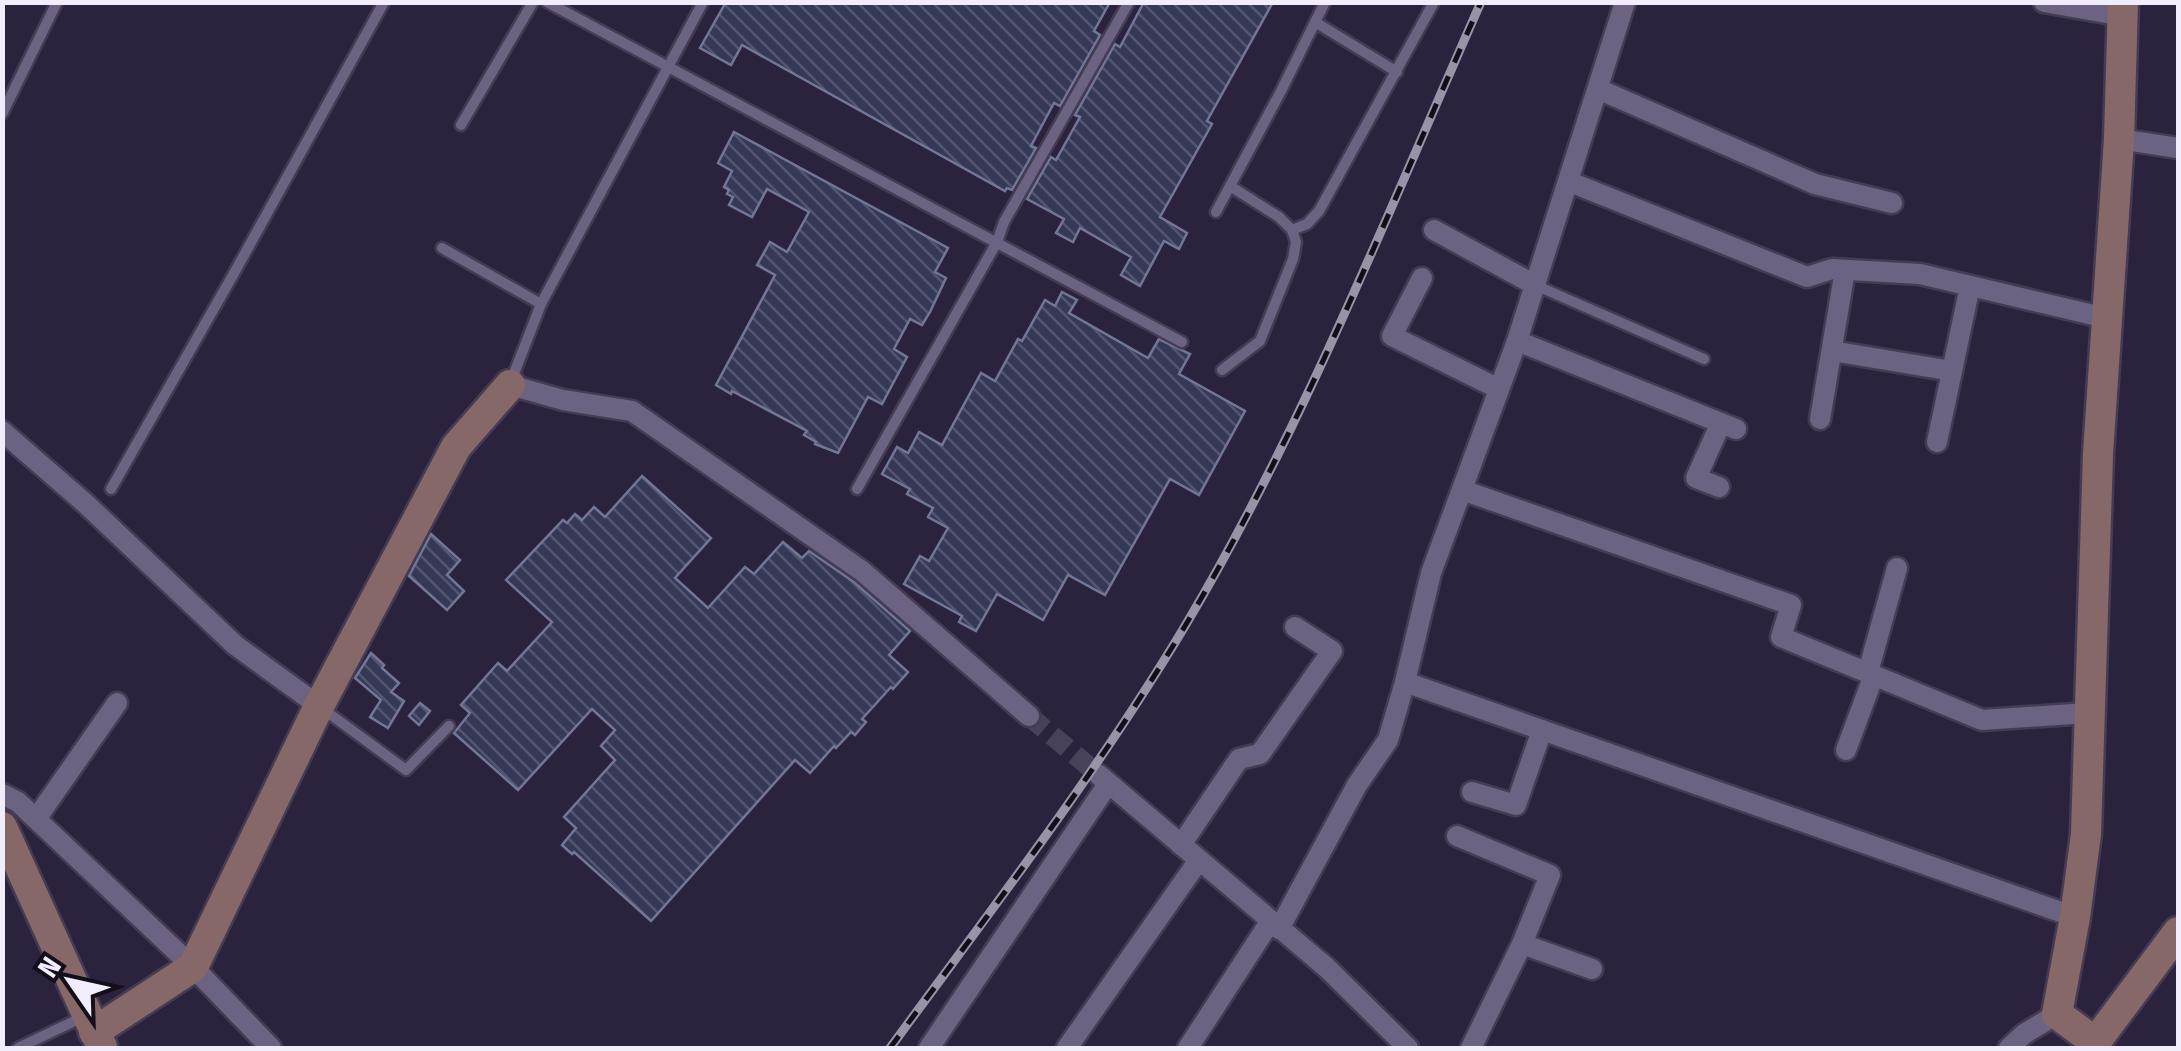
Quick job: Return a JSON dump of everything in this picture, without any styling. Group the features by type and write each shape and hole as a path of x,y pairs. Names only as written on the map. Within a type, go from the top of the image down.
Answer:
{"street":[{"path":"1188,1048 1275,925 1388,740 1431,573 1517,341 1625,2"},
{"path":"2010,1048 2024,1034 2057,1014 2086,834 2098,454 2123,9 2044,2"},
{"path":"1598,89 1816,184 1892,203"},
{"path":"2118,139 2178,148"},
{"path":"1570,182 1807,278 1832,269 1920,274 2106,318"},
{"path":"1434,230 1535,286"},
{"path":"1820,419 1845,270"},
{"path":"1422,278 1392,336 1499,389"},
{"path":"1938,442 1970,286"},
{"path":"1517,341 1728,426 1696,478 1719,487"},
{"path":"1832,351 1952,371"},
{"path":"2,827 94,1032 193,967 319,706 456,447 510,385 563,400 632,411 862,571 1029,716"},
{"path":"2,431 86,504 235,646 319,706"},
{"path":"1462,490 1790,605 1782,636 1982,720 2088,714"},
{"path":"1846,750 1871,674 1897,568"},
{"path":"1181,845 1239,759 1260,754 1332,651 1295,627"},
{"path":"1405,682 2075,917"},
{"path":"36,819 117,703"},
{"path":"1472,792 1516,805 1542,730"},
{"path":"929,1048 1104,779 1327,968 1408,1048"},
{"path":"2,794 18,802 193,967 271,1048"},
{"path":"1457,836 1550,875 1522,944 1471,1048"},
{"path":"1067,1048 1199,860"},
{"path":"2057,1014 2093,1045 2178,932"},
{"path":"1522,944 1592,968"}],"lane":[{"path":"2,114 56,2"},
{"path":"112,489 384,2"},
{"path":"461,125 532,2"},
{"path":"547,2 1182,342"},
{"path":"510,385 541,304 703,2"},
{"path":"857,489 1129,2"},
{"path":"1216,212 1325,2"},
{"path":"1292,230 1307,224 1319,211 1434,2"},
{"path":"1314,22 1397,72"},
{"path":"1222,370 1260,341 1296,242 1292,230 1279,217 1230,186"},
{"path":"442,248 541,304"},
{"path":"1535,286 1704,359"},
{"path":"319,706 406,770 449,726"},
{"path":"18,1048 94,1032"}],"building":[{"path":"726,2 1110,2 1094,31 1100,35 1060,106 1054,103 1031,146 1036,148 1012,190 1005,191 742,45 731,65 700,48"},
{"path":"1144,2 1273,2 1207,121 1212,124 1160,217 1187,233 1179,249 1164,241 1140,286 1121,275 1131,257 1080,228 1073,242 1056,233 1064,219 1027,199 1051,157 1056,160 1080,117 1075,115"},
{"path":"734,132 948,248 935,272 946,278 930,312 922,325 910,319 894,349 907,357 882,404 868,397 838,453 815,444 804,435 807,431 716,385 775,275 757,265 770,242 787,252 809,212 767,189 752,217 729,205 733,197 724,187 732,171 718,163"},
{"path":"1062,292 1077,300 1069,313 1148,358 1159,339 1190,354 1179,374 1245,411 1199,495 1170,479 1105,595 1068,575 1043,620 997,594 976,631 959,622 962,616 904,584 920,556 929,561 948,528 928,517 933,508 907,494 910,489 882,474 897,447 908,453 919,432 942,445 981,373 995,381 1045,300 1055,306"},
{"path":"642,476 711,538 675,578 708,608 745,567 754,574 783,542 802,558 809,551 854,582 910,631 889,655 908,672 862,719 866,722 855,735 851,732 834,746 810,773 795,760 651,921 562,845 576,828 564,817 615,760 601,746 615,730 592,709 518,790 454,733 470,713 461,705 498,663 507,671 552,622 506,580 563,520 567,523 575,514 582,520 594,507 605,517"},
{"path":"431,534 460,560 447,575 464,591 447,610 409,576"},
{"path":"371,653 399,683 391,692 404,701 388,728 370,717 381,700 355,678"},
{"path":"420,703 430,711 419,725 409,716"}],"tunnel":[{"path":"1029,716 1099,775"}],"railway":[{"path":"890,1048 1116,735 1228,551 1306,397 1481,2"}]}
